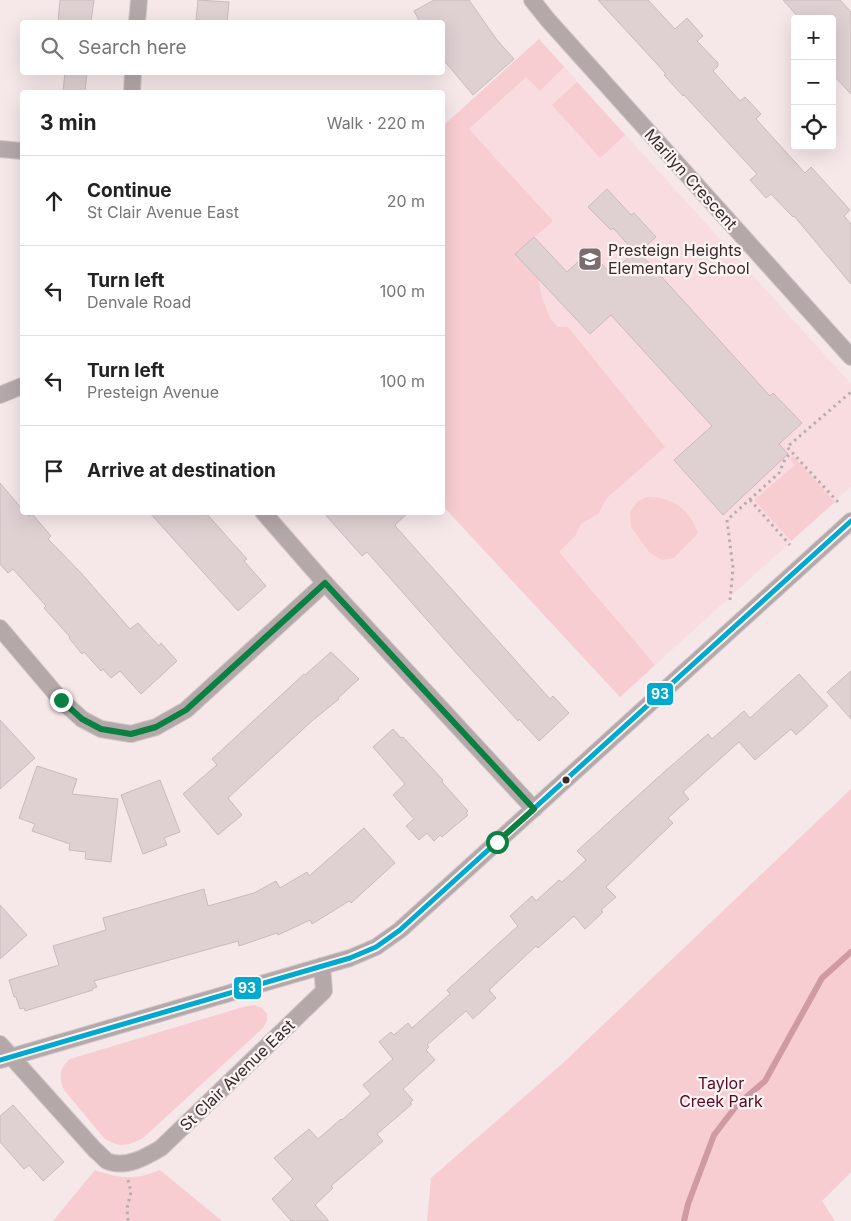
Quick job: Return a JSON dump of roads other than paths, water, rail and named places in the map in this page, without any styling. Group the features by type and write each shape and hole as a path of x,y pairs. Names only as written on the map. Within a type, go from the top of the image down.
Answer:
{"street":[{"path":"137,20 139,0"},
{"name":"Marilyn Crescent","path":"532,0 554,27 851,357"},
{"path":"132,90 133,75"},
{"path":"0,150 20,151"},
{"path":"0,395 20,387"},
{"path":"266,515 325,583 534,809"},
{"path":"0,1044 6,1058 356,956 376,947 387,940 534,809 851,521"},
{"path":"0,628 61,700 82,719 101,729 131,734 156,727 186,710 325,583"},
{"name":"St Clair Avenue East","path":"6,1058 108,1161 125,1163 143,1159 161,1148 324,991 322,966"}],"waterway":[{"path":"684,1221 688,1204 714,1135 737,1105 765,1081 822,978 851,952"}],"place":[{"name":"Presteign Heights Elementary School","path":"590,259"}],"park label":[{"name":"Taylor Creek Park","path":"721,1092"}]}
